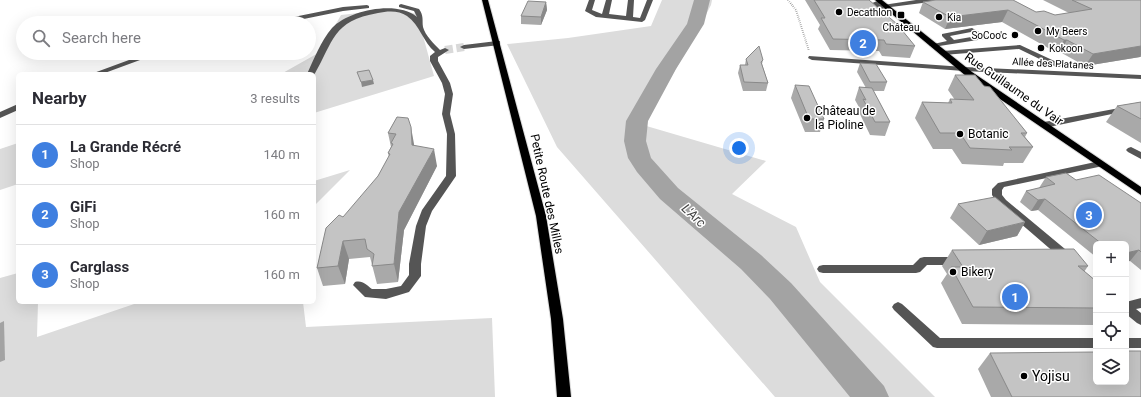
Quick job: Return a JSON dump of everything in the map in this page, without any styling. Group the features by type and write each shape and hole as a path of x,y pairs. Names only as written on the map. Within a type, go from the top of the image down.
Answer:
{"main road":[{"name":"Petite Route des Milles","path":"484,0 497,43 541,216 557,319 564,397"},
{"name":"Rue Guillaume du Vair","path":"883,4 964,69 1100,164 1139,189"}],"street":[{"path":"592,0 588,11 596,15 642,20 650,0"},
{"path":"605,16 609,0"},
{"path":"629,19 632,0"},
{"path":"883,4 930,0"},
{"path":"308,16 343,9 378,5 409,7 417,10 420,17 420,25 423,35 431,47 442,51 434,56 434,61 446,83 449,94 446,114 451,134 451,176 439,191 423,221 415,264 415,276 405,289 386,294 369,294 359,285"},
{"path":"312,72 332,31 345,20 358,14 382,10 396,10 409,14 420,25"},
{"path":"933,45 953,42"},
{"path":"464,47 497,43"},
{"path":"943,53 1020,47 1059,65"},
{"name":"Allée des Platanes","path":"812,58 964,69 1141,78"},
{"path":"101,72 135,60"},
{"path":"1044,125 1141,106"},
{"path":"0,115 16,108"},
{"path":"1131,150 1141,156"},
{"path":"1054,260 1072,262 1002,202 997,195 997,189 1001,186 1100,164"},
{"path":"823,269 916,269 924,261 970,261"},
{"path":"1129,306 1141,303"},
{"path":"898,307 937,343 1093,343"},
{"path":"1129,310 1141,320"},
{"path":"1129,343 1141,343"}],"path":[{"path":"788,0 796,10 812,58"}],"shaded area":[{"path":"662,0 712,0 711,5 694,38 643,125 766,161 732,194 796,227 820,282 935,397 775,397 557,147 507,44 568,38 651,26"},
{"path":"394,9 417,14 434,76 316,112 316,72 285,72 306,60 316,60 316,54 320,52 341,15"},
{"path":"16,144 16,185 0,190 0,149"},
{"path":"350,170 316,204 316,180"},
{"path":"16,274 16,304 38,304 37,337 134,304 303,304 306,327 492,318 495,397 0,397 0,278"},
{"path":"4,321 5,360 0,362 0,323"}],"building":[{"path":"814,0 869,0 897,24 915,46 886,44 884,40 833,39 821,18 825,18"},
{"path":"936,0 1013,0 1036,12 1044,11 1055,15 1092,9 1072,0 1141,0 1141,46 1093,54 1008,10 950,17 923,2"},
{"path":"528,1 546,2 541,17 521,16"},
{"path":"759,46 763,60 761,62 768,83 744,82 740,65 748,65 746,59"},
{"path":"860,63 876,64 887,82 870,82"},
{"path":"369,70 373,80 361,82 357,72"},
{"path":"955,75 975,75 984,86 990,87 1027,133 1021,133 1033,147 1009,147 1012,150 970,148 960,133 940,133 922,102 952,103 950,99 974,100"},
{"path":"795,85 809,86 824,119 809,119"},
{"path":"859,87 872,88 890,122 875,122 863,99 866,100"},
{"path":"1141,102 1141,119 1117,106"},
{"path":"397,117 408,118 411,127 412,145 434,149 399,212 394,264 372,266 374,254 367,249 365,239 343,241 338,266 317,268 326,228 339,215 343,217 378,176 390,154 388,153 393,144 391,143 396,134 388,133"},
{"path":"1066,173 1076,180 1099,175 1141,203 1141,252 1139,250 1129,252 1129,241 1098,241 1045,199 1038,200 1026,191 1055,184 1046,177"},
{"path":"995,197 1025,222 987,231 958,204"},
{"path":"1074,249 1088,266 1078,266 1093,278 1093,308 973,307 951,267 963,267 952,250"},
{"path":"1129,351 1141,351 1141,397 1012,397 990,353 1093,352 1093,385 1129,385"}],"waterway":[{"name":"L'Arc","path":"702,0 701,9 695,24 666,69 637,121 635,141 642,163 656,181 682,206 751,262 781,291 872,397"}],"tunnel":[{"path":"445,50 464,47"}],"place":[{"name":"Decathlon","path":"839,12"},
{"name":"Château","path":"901,15"},
{"name":"Kia","path":"939,17"},
{"name":"My Beers","path":"1038,31"},
{"name":"SoCoo'c","path":"1015,35"},
{"name":"GiFi","path":"863,43"},
{"name":"Kokoon","path":"1041,48"},
{"name":"Château de la Pioline","path":"807,118"},
{"name":"Botanic","path":"960,134"},
{"name":"Carglass","path":"1089,215"},
{"name":"Bikery","path":"953,272"},
{"name":"La Grande Récré","path":"1015,297"},
{"name":"Yojisu","path":"1024,376"}]}
